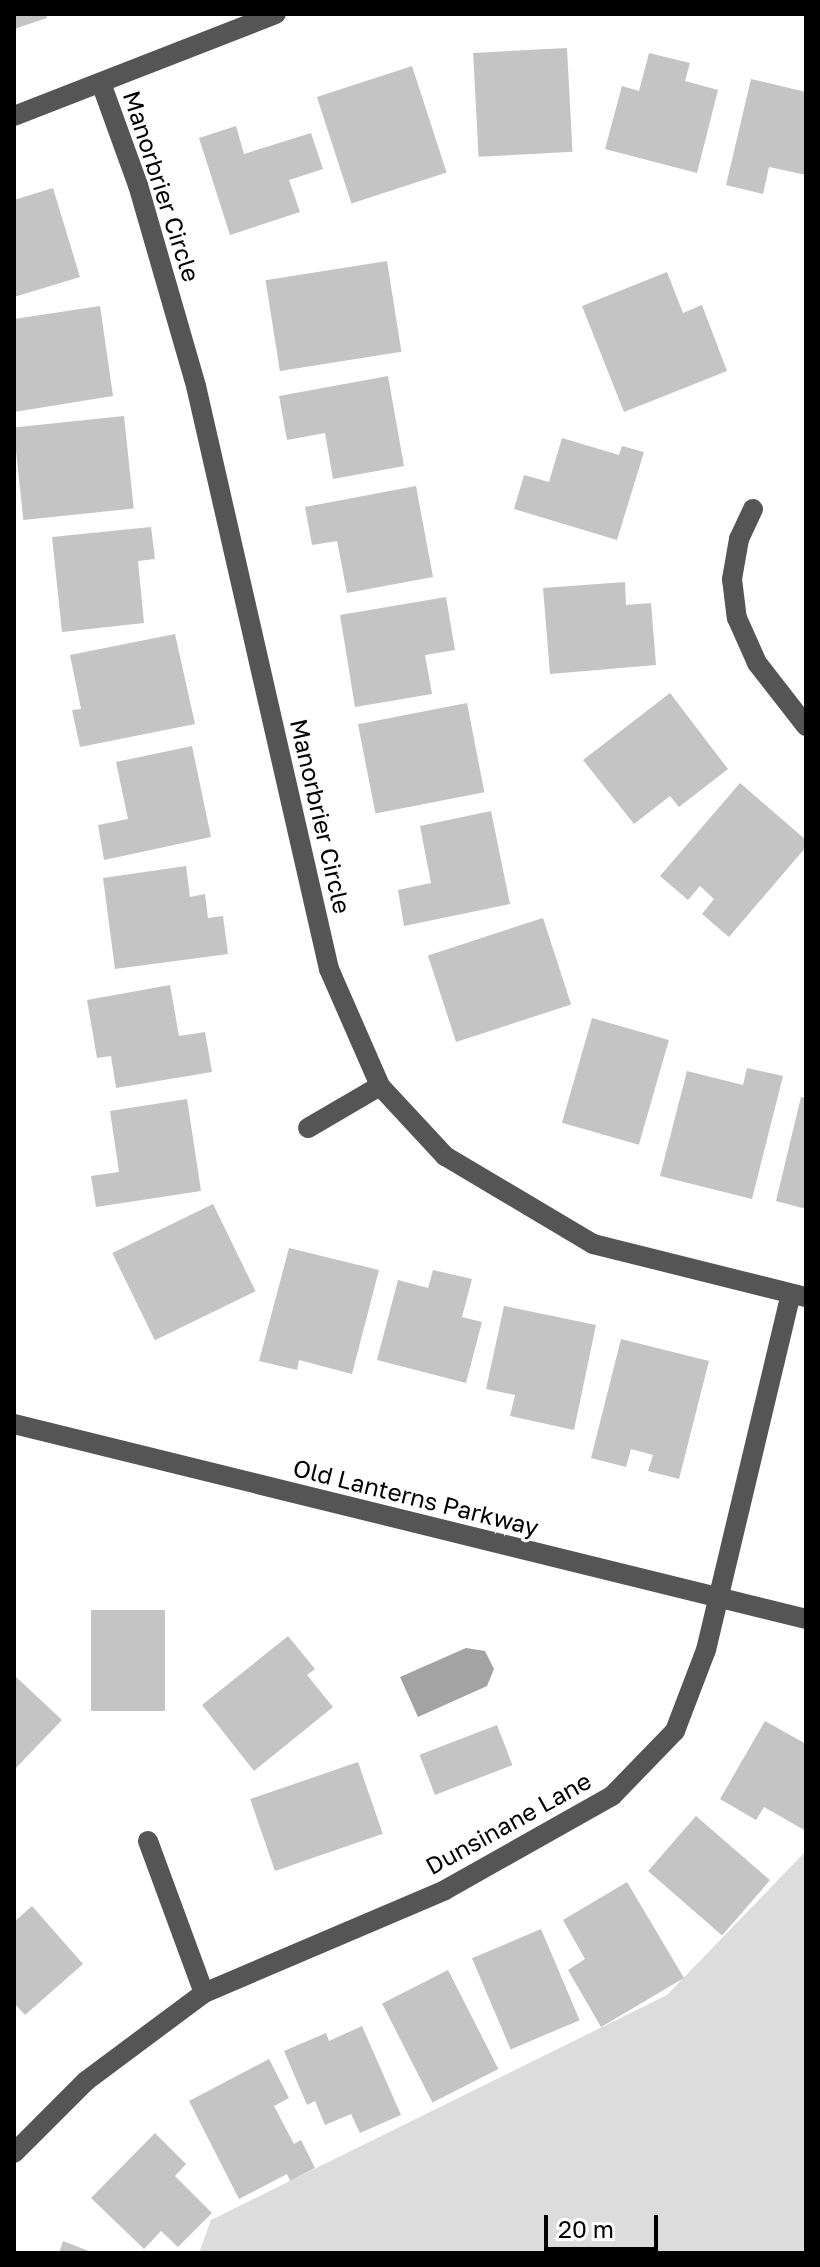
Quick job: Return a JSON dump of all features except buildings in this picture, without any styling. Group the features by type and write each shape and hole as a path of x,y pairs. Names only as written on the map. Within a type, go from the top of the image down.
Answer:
{"street":[{"name":"Manorbrier Circle","path":"14,116 276,14"},
{"name":"Manorbrier Circle","path":"101,83 138,185 196,386 329,969 380,1086 445,1156 593,1244 799,1296"},
{"path":"753,509 739,539 732,579 737,618 757,663 806,726"},
{"path":"308,1128 380,1086"},
{"name":"Dunsinane Lane","path":"14,2153 86,2081 204,1993 445,1890 612,1796 675,1731 706,1650 799,1296"},
{"name":"Old Lanterns Parkway","path":"14,1424 806,1619"},
{"path":"148,1841 204,1993"}],"shaded area":[{"path":"466,1648 485,1651 494,1669 487,1686 418,1717 400,1677"},
{"path":"806,1851 806,2253 199,2253 211,2220 667,1995"}]}
